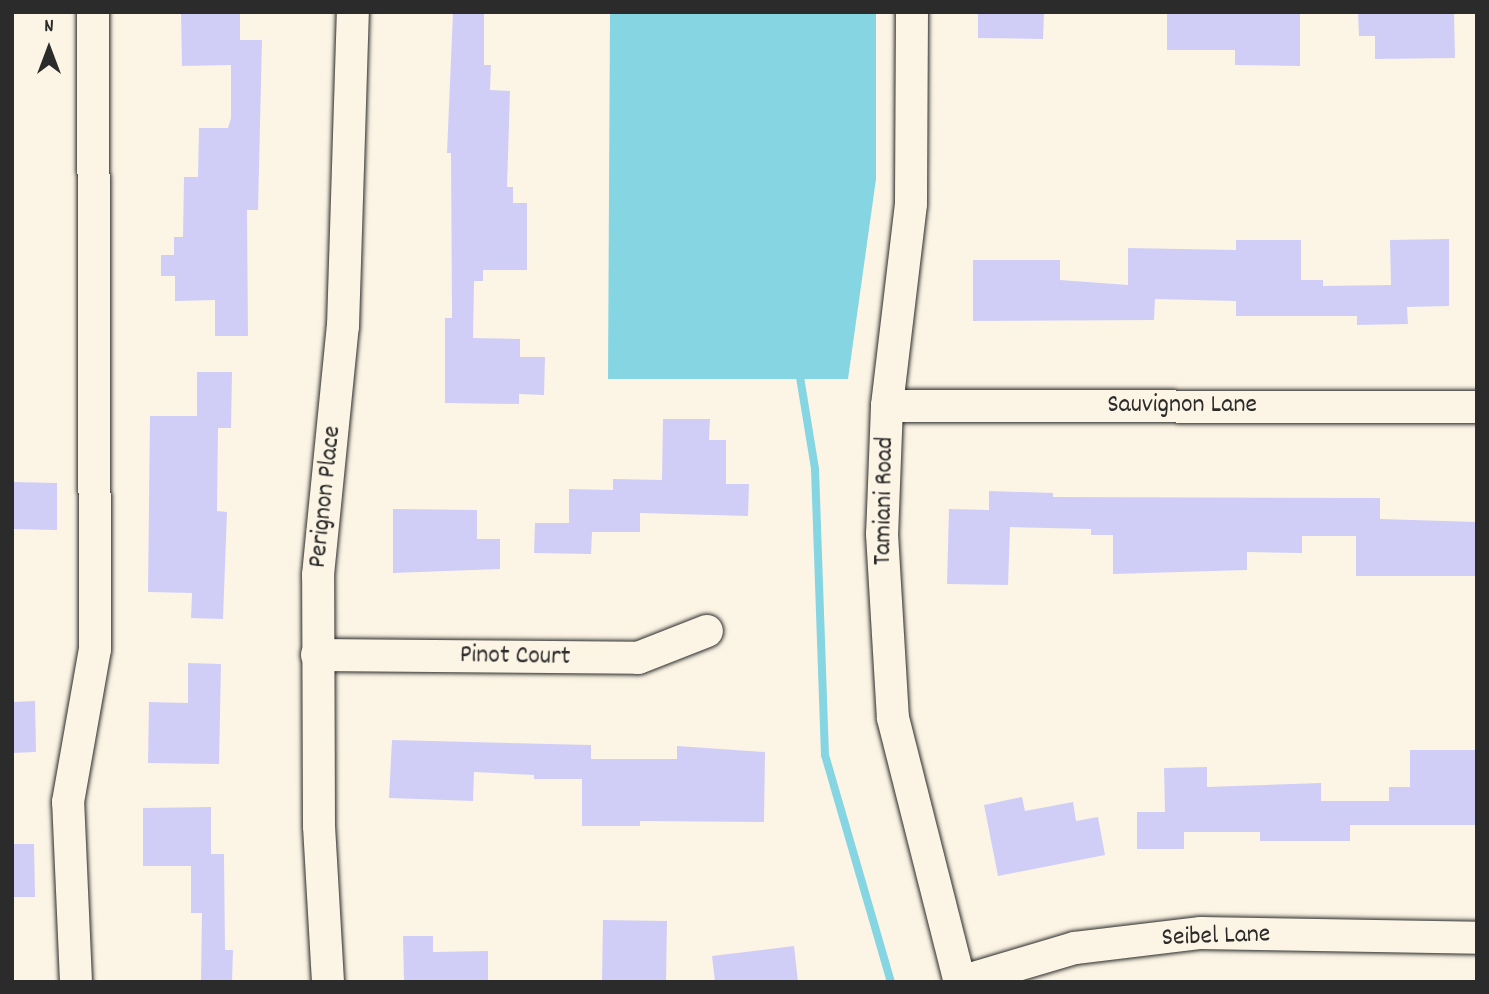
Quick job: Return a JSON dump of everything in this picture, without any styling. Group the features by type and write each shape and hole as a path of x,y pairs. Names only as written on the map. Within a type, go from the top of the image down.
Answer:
{"street":[{"path":"76,982 68,802 95,649 93,12"},
{"name":"Perignon Place","path":"328,982 319,826 318,575 343,326 353,12"},
{"name":"Tamiani Road","path":"912,12 911,204 887,406 882,534 893,718 960,982"},
{"name":"Sauvignon Lane","path":"887,406 1477,407"},
{"name":"Pinot Court","path":"317,655 638,658 707,631"},
{"name":"Seibel Lane","path":"960,982 1075,948 1201,933 1477,938"}],"water":[{"path":"610,12 876,12 876,179 848,379 608,379"}],"building":[{"path":"240,12 240,40 262,40 258,210 247,210 248,336 215,336 215,300 175,301 175,276 161,276 161,255 174,255 174,237 183,237 184,177 198,177 199,128 228,128 231,118 231,65 182,66 181,13"},
{"path":"453,12 484,12 484,65 491,65 490,90 510,91 507,187 513,187 513,203 527,203 527,270 483,270 483,281 474,281 473,338 520,339 520,357 545,357 544,395 519,394 519,404 445,403 445,318 452,318 451,153 447,153"},
{"path":"978,12 1044,12 1043,39 978,38"},
{"path":"1167,12 1300,12 1300,66 1235,65 1235,50 1167,50"},
{"path":"1358,12 1454,12 1455,58 1375,59 1375,36 1359,36"},
{"path":"1449,239 1449,306 1407,307 1408,324 1357,325 1357,316 1236,316 1236,301 1155,299 1154,320 973,321 973,260 1060,260 1060,280 1128,285 1128,248 1236,250 1236,240 1301,240 1301,280 1323,280 1323,286 1391,285 1390,240"},
{"path":"197,372 232,372 231,428 218,428 217,511 227,512 223,619 191,618 192,593 148,592 150,416 197,416"},
{"path":"663,419 710,419 709,440 726,440 726,484 749,484 748,516 640,513 640,532 592,532 591,554 534,553 535,523 569,523 569,489 613,490 613,479 662,480"},
{"path":"12,482 57,483 57,530 12,529"},
{"path":"989,491 1053,493 1053,497 1380,498 1380,519 1477,522 1477,576 1356,576 1356,536 1302,536 1302,553 1247,552 1247,570 1113,574 1113,535 1091,535 1091,529 1010,527 1008,585 947,584 949,509 989,510"},
{"path":"393,509 477,510 477,539 500,539 500,569 393,573"},
{"path":"188,663 221,664 219,764 148,763 149,702 188,703"},
{"path":"35,701 36,752 12,753 12,702"},
{"path":"392,740 591,745 591,759 677,759 677,746 765,752 764,822 640,821 640,826 582,826 582,779 534,779 534,775 474,772 473,801 389,798"},
{"path":"1410,750 1475,750 1475,825 1350,825 1350,841 1260,841 1260,832 1184,832 1184,849 1137,849 1137,812 1165,812 1164,768 1207,767 1207,787 1321,783 1321,801 1389,801 1389,787 1410,787"},
{"path":"1022,797 1025,811 1073,802 1076,821 1098,817 1105,855 998,876 984,805"},
{"path":"211,807 211,854 224,854 225,950 233,950 232,982 201,982 202,913 191,913 191,866 143,866 143,808"},
{"path":"12,844 34,844 35,897 12,897"},
{"path":"603,920 667,921 666,982 602,982"},
{"path":"403,936 433,936 433,952 488,951 488,982 404,982"},
{"path":"794,946 798,982 715,982 712,956"}],"waterway":[{"path":"799,371 815,469 825,755 891,982"}]}
